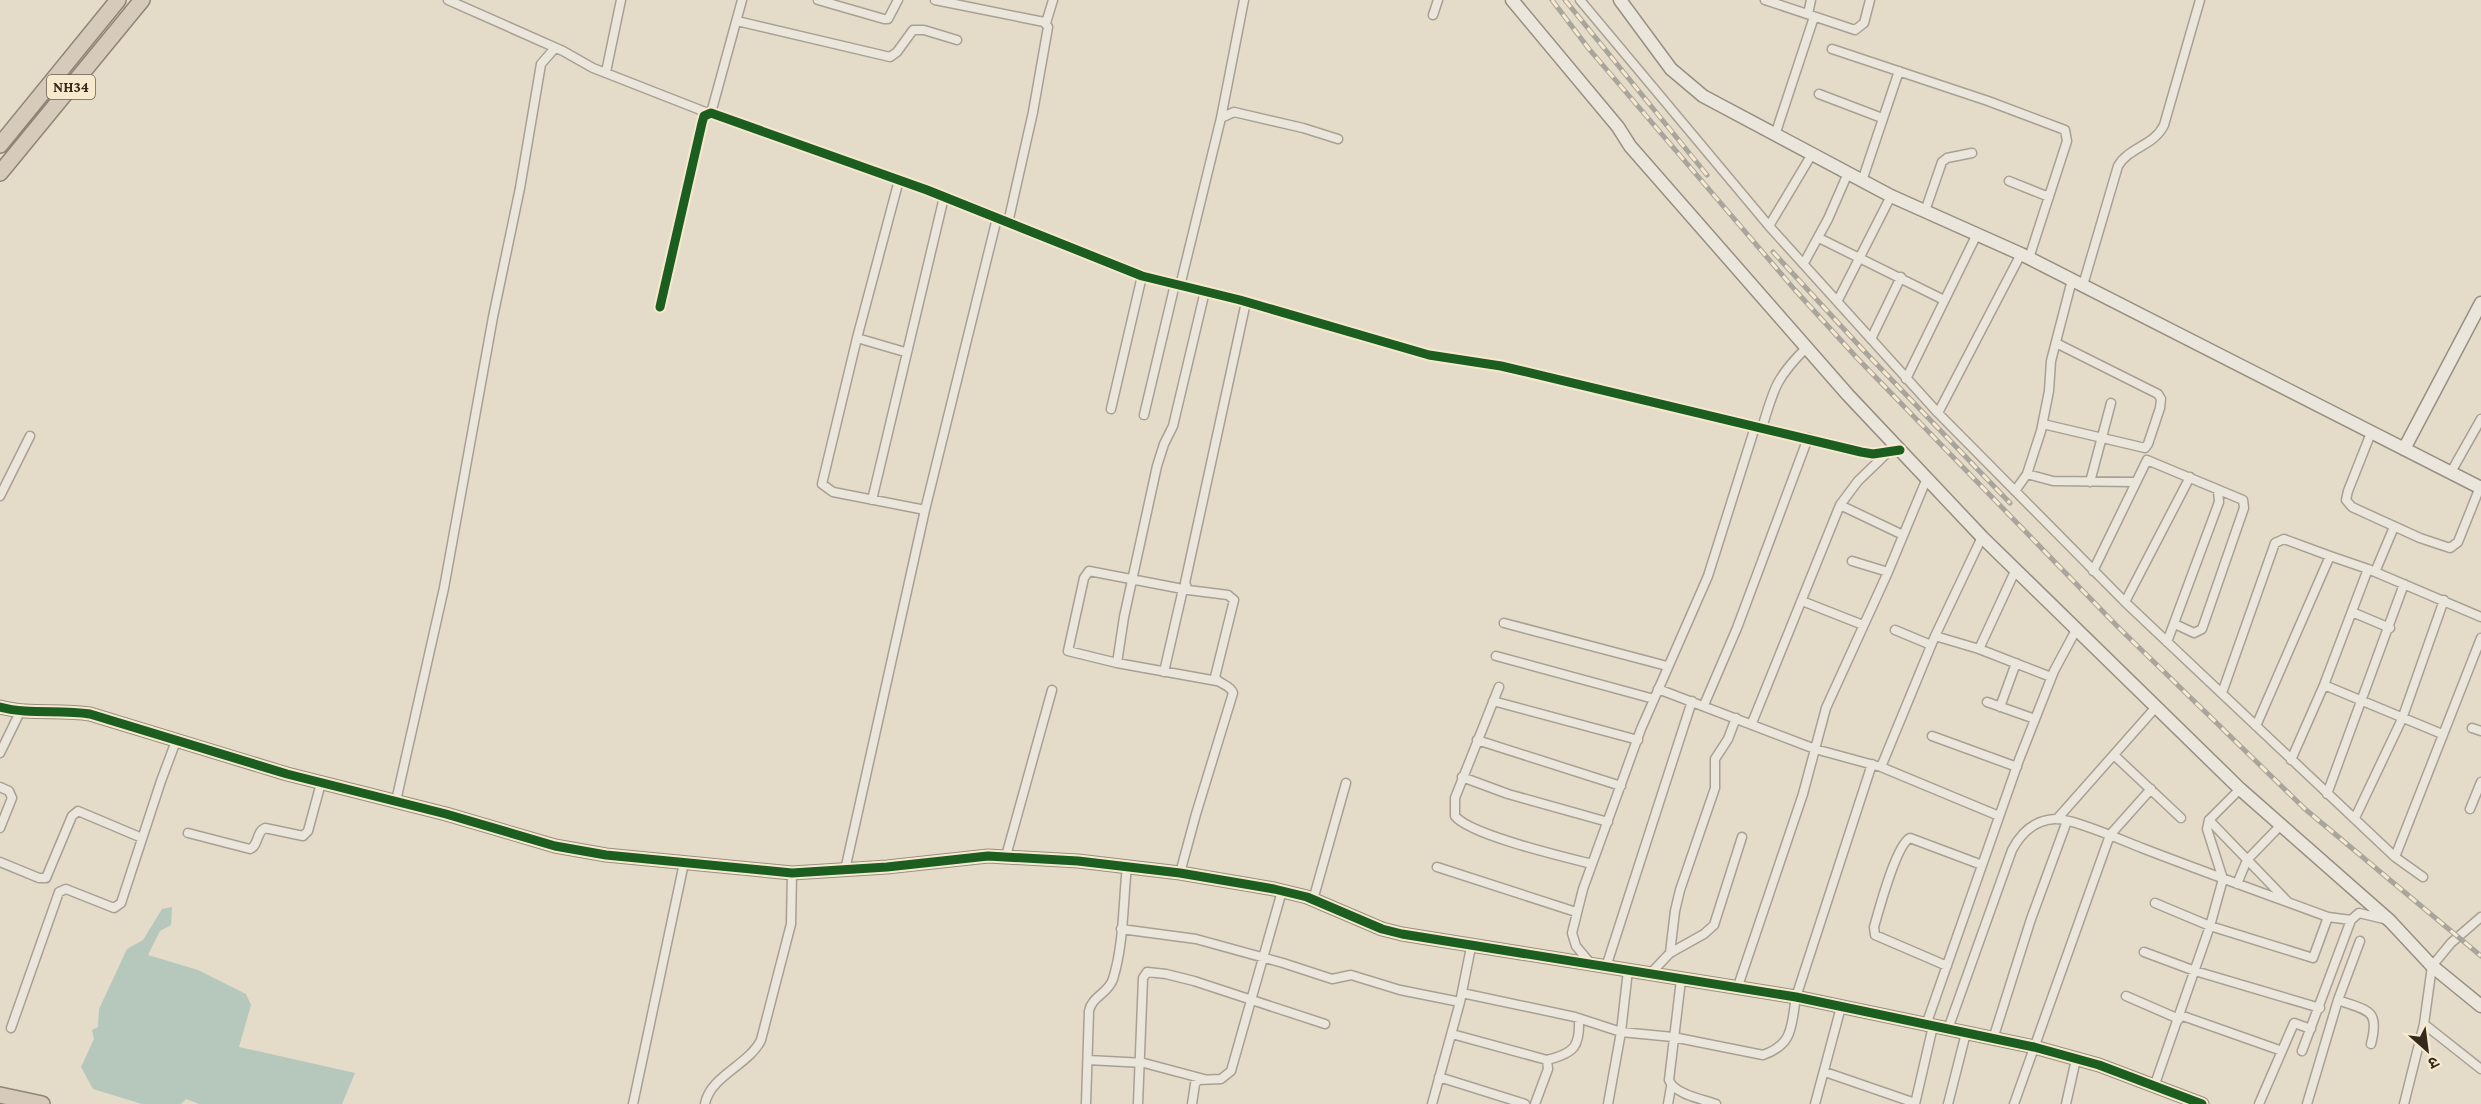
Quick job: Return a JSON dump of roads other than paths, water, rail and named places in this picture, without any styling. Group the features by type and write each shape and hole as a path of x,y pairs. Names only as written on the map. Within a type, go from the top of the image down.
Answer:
{"highway":[{"name":"NH34","path":"0,145 118,0"},
{"name":"NH34","path":"0,173 142,0"},
{"path":"0,1095 42,1104"}],"street":[{"path":"448,0 606,72 710,113 944,197 1142,276 1246,302 1429,355 1501,366 1867,453 1886,454 1900,450"},
{"path":"606,72 621,0"},
{"path":"660,308 702,123 704,116 710,113 742,0"},
{"path":"818,0 888,19 898,0"},
{"path":"935,0 1046,23"},
{"path":"1008,223 1049,30 1046,23 1053,0"},
{"path":"1144,415 1221,118 1244,0"},
{"path":"1433,15 1438,0"},
{"path":"1512,0 1618,127 1630,146 1806,348 1982,537 2240,789 2390,921 2432,966 2481,1006"},
{"path":"1580,0 1769,226 1938,413 2125,602 2395,857 2423,877"},
{"path":"1620,0 1659,53 1683,80 1703,96 1862,181 2025,256 2480,488 2458,542 2454,546 2445,548 2394,527 2352,507 2346,500 2371,433"},
{"path":"1765,0 1851,30 1858,29 1864,23 1869,0"},
{"path":"1776,135 1811,15 1811,0"},
{"path":"2014,491 2027,474 2043,424 2056,343 2118,166 2124,158 2155,139 2164,125 2200,0"},
{"path":"737,21 890,57 897,52 913,30 924,30 957,40"},
{"path":"396,801 444,588 542,64 555,48"},
{"path":"1832,49 2065,130 2067,141 2049,197 2025,256 1938,413"},
{"path":"1862,181 1899,71"},
{"path":"1819,94 1882,118"},
{"path":"1221,118 1234,112 1338,139"},
{"path":"1925,211 1942,162 1947,158 1972,153"},
{"path":"1769,226 1812,154"},
{"path":"1804,263 1819,238 1848,173"},
{"path":"898,180 822,484 833,492 925,510"},
{"path":"2009,181 2049,197"},
{"path":"1838,300 1892,196"},
{"path":"872,500 905,352 944,197"},
{"path":"845,870 925,510 997,218"},
{"path":"1906,379 1977,234"},
{"path":"1819,238 1944,300"},
{"path":"1111,409 1142,276"},
{"path":"1871,339 1901,277"},
{"path":"1117,663 1160,453 1173,426 1205,291"},
{"path":"1164,672 1185,589 1246,302"},
{"path":"2404,449 2481,303"},
{"path":"857,338 905,352"},
{"path":"2043,424 2145,448 2160,408 2160,396 2056,343"},
{"path":"1591,964 1573,940 1573,927 1592,864 1667,666 1685,631 1708,576 1758,427 1776,384 1789,365 1806,348"},
{"path":"2090,482 2111,403"},
{"path":"2451,472 2481,419"},
{"path":"0,496 30,436"},
{"path":"1704,705 1737,628 1808,438"},
{"path":"1752,723 1840,505 1858,481 1886,454"},
{"path":"2093,571 2149,459 2218,491 2240,497 2244,508 2202,629 2194,633 2175,624"},
{"path":"2027,474 2048,480 2136,482"},
{"path":"1737,989 1803,794 1826,708 1888,572 1926,477"},
{"path":"2125,602 2190,477"},
{"path":"2167,642 2219,502 2218,491"},
{"path":"1840,505 1903,536"},
{"path":"2291,760 2324,685 2352,612 2394,527"},
{"path":"1121,929 1186,937 1263,957 1332,980 1351,975 1378,985 1461,997 1579,1019 1622,1032 1673,1037 1763,1055 1776,1050 1787,1040 1796,998 1877,765 1982,537"},
{"path":"2222,693 2275,543 2284,539 2372,571 2481,617"},
{"path":"2256,726 2330,556"},
{"path":"1852,561 1888,572"},
{"path":"1979,649 2016,569"},
{"path":"1180,873 1233,693 1230,688 1217,681 1069,653 1067,647 1085,574 1093,570 1185,589 1228,595 1234,600 1215,674 1217,681"},
{"path":"2327,794 2390,628 2404,584"},
{"path":"2355,818 2403,718 2444,600"},
{"path":"1802,601 1863,625"},
{"path":"2352,612 2390,628"},
{"path":"1504,623 1667,666"},
{"path":"1895,630 1979,649 2051,677"},
{"path":"1824,1072 1915,1104 1930,1025 1947,966 2035,718 2051,677 2076,630"},
{"path":"2395,857 2481,638"},
{"path":"1496,656 1654,699"},
{"path":"2000,707 2016,663"},
{"path":"2324,685 2442,734"},
{"path":"1499,687 1462,777 1455,798 1453,811 1455,816 1465,825 1483,833 1592,864"},
{"path":"1658,689 1815,748 1877,765 1999,816"},
{"path":"1006,856 1052,690"},
{"path":"1493,701 1638,740"},
{"path":"1606,967 1692,701"},
{"path":"1987,702 2035,718"},
{"path":"0,707 20,712 65,710 90,714 321,783 396,801 555,846 641,860 792,873 1006,856 1127,866 1282,891 1314,900 1382,929 1471,947 1591,964 1796,998 2034,1047 2099,1065 2155,1084 2202,1104"},
{"path":"2057,819 2157,707"},
{"path":"0,753 20,712"},
{"path":"1670,953 1680,890 1714,788 1715,759 1728,739 1736,718"},
{"path":"2472,728 2481,731"},
{"path":"1932,736 2017,767"},
{"path":"1477,740 1622,786"},
{"path":"11,1028 59,892 66,889 117,908 121,903 176,741"},
{"path":"2115,756 2181,818"},
{"path":"1462,777 1508,794 1608,822"},
{"path":"2470,809 2481,782"},
{"path":"188,832 250,849 255,846 260,831 265,828 303,836 308,831 321,783"},
{"path":"1314,900 1346,783"},
{"path":"0,788 11,794 12,798 0,828"},
{"path":"2014,1104 2110,835 2151,789"},
{"path":"2155,1084 2210,926 2223,879 2207,829 2209,820 2240,789"},
{"path":"0,862 39,878 46,878 72,816 78,811 142,838"},
{"path":"1948,1029 2012,850 2024,832 2042,822 2057,819 2067,821 2328,917 2351,920"},
{"path":"2209,820 2290,903"},
{"path":"1993,1039 2031,919 2067,821"},
{"path":"2237,884 2247,860 2280,826"},
{"path":"1650,974 1670,953 1704,934 1714,925 1742,837"},
{"path":"1947,966 1875,935 1874,927 1896,860 1904,842 1910,838 1982,865"},
{"path":"633,1104 684,863"},
{"path":"1086,1104 1090,1006 1110,988 1113,980 1127,866"},
{"path":"1437,867 1576,912"},
{"path":"705,1104 713,1088 755,1049 761,1040 791,924 792,873"},
{"path":"1192,1104 1195,1084 1198,1080 1221,1079 1231,1071 1282,891"},
{"path":"2155,903 2210,926 2313,958 2328,917"},
{"path":"2302,1051 2351,920 2359,913 2371,914 2390,921"},
{"path":"2404,1104 2424,1024 2432,966 2451,943 2481,917"},
{"path":"2307,1104 2338,1000 2360,941"},
{"path":"1432,1104 1452,1034 1471,947"},
{"path":"2144,952 2195,971 2320,1008"},
{"path":"1608,1104 1622,1032 1628,970"},
{"path":"1138,1104 1143,978 1147,972 1179,977 1325,1024"},
{"path":"1668,1104 1673,1037 1681,980"},
{"path":"2126,996 2179,1017 2282,1051"},
{"path":"2338,1000 2367,1011 2373,1017 2375,1029 2371,1044"},
{"path":"1815,1104 1841,1007"},
{"path":"1452,1034 1547,1060 1575,1048 1579,1039 1579,1019"},
{"path":"2259,1104 2294,1023 2311,1029"},
{"path":"2424,1024 2481,1069"},
{"path":"1948,1104 1966,1033"},
{"path":"2066,1104 2076,1059"},
{"path":"1088,1060 1139,1062 1204,1079"},
{"path":"1535,1104 1548,1069 1547,1060"},
{"path":"1439,1077 1525,1104"},
{"path":"1671,1087 1716,1104"},
{"path":"1484,1104 1487,1093"}],"railway":[{"path":"1552,0 1589,49 1795,290 1857,358 2118,627 2305,809 2481,956"},
{"path":"1565,0 1707,175"},
{"path":"1773,252 2010,503"}]}
